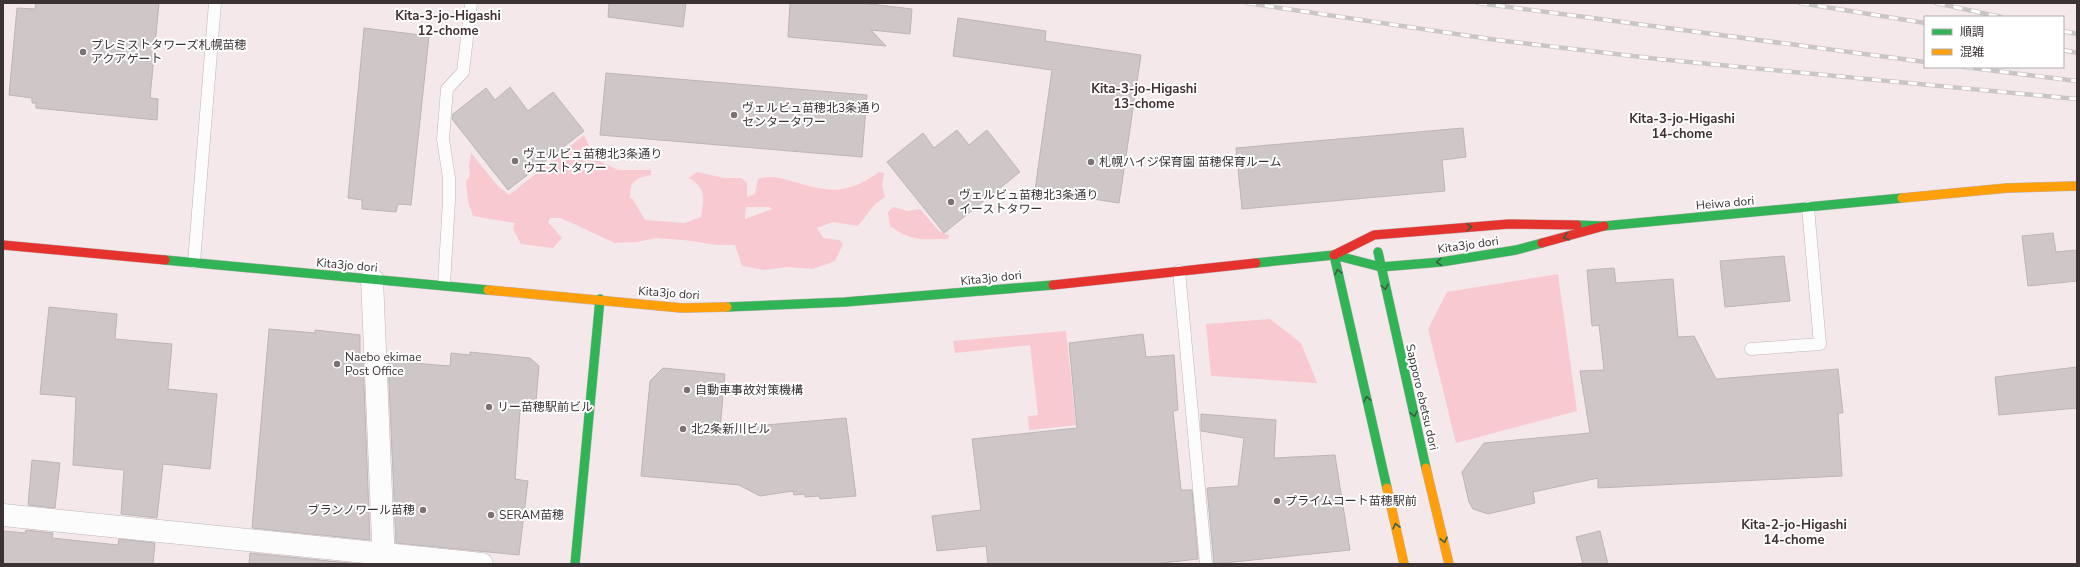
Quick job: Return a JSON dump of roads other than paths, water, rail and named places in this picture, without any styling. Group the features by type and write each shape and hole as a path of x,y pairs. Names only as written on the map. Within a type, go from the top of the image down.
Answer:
{"street":[{"name":"Heiwa dori","path":"1374,235 1509,224 1604,226 2007,188 2077,186"},
{"name":"Kita3jo dori","path":"3,245 372,279 444,284 682,308 760,307 920,297 1334,255 1381,267 1441,262 1516,250 1604,226"},
{"name":"Kita3jo dori","path":"1334,255 1374,235"},
{"name":"Sapporo ebetsu dori","path":"1374,235 1392,320 1449,564"},
{"path":"1334,255 1404,564"},
{"path":"372,279 384,559"},
{"path":"575,564 600,299"},
{"path":"3,515 384,559 482,564"}],"lane":[{"path":"194,262 215,3"},
{"path":"444,284 449,201 449,178 443,139 447,89 463,72 471,3"},
{"path":"1751,349 1820,344 1808,207"},
{"path":"1179,271 1206,564"}],"railway":[{"path":"1247,3 1497,40 1658,59 2077,99"},
{"path":"1478,3 1924,62"},
{"path":"1800,3 1924,23"},
{"path":"1936,3 1996,16"},
{"path":"2064,31 2077,34"},
{"path":"2064,50 2077,53"},
{"path":"1972,68 2077,81"}],"place":[{"name":"プレミストタワーズ札幌苗穂 アクアゲート","path":"83,52"},
{"name":"ヴェルビュ苗穂北3条通り センタータワー","path":"734,115"},
{"name":"ヴェルビュ苗穂北3条通り ウエストタワー","path":"515,161"},
{"name":"札幌ハイジ保育園 苗穂保育ルーム","path":"1091,162"},
{"name":"ヴェルビュ苗穂北3条通り イーストタワー","path":"951,202"},
{"name":"Naebo ekimae Post Office","path":"337,364"},
{"name":"自動車事故対策機構","path":"687,390"},
{"name":"リー苗穂駅前ビル","path":"489,407"},
{"name":"北2条新川ビル","path":"683,429"},
{"name":"プライムコート苗穂駅前","path":"1277,501"},
{"name":"ブランノワール苗穂","path":"423,510"},
{"name":"SERAM苗穂","path":"491,515"}],"district":[{"name":"Kita-3-jo-Higashi 12-chome","path":"448,24"},
{"name":"Kita-3-jo-Higashi 13-chome","path":"1144,96"},
{"name":"Kita-3-jo-Higashi 14-chome","path":"1682,126"},
{"name":"Kita-2-jo-Higashi 14-chome","path":"1794,532"}]}
